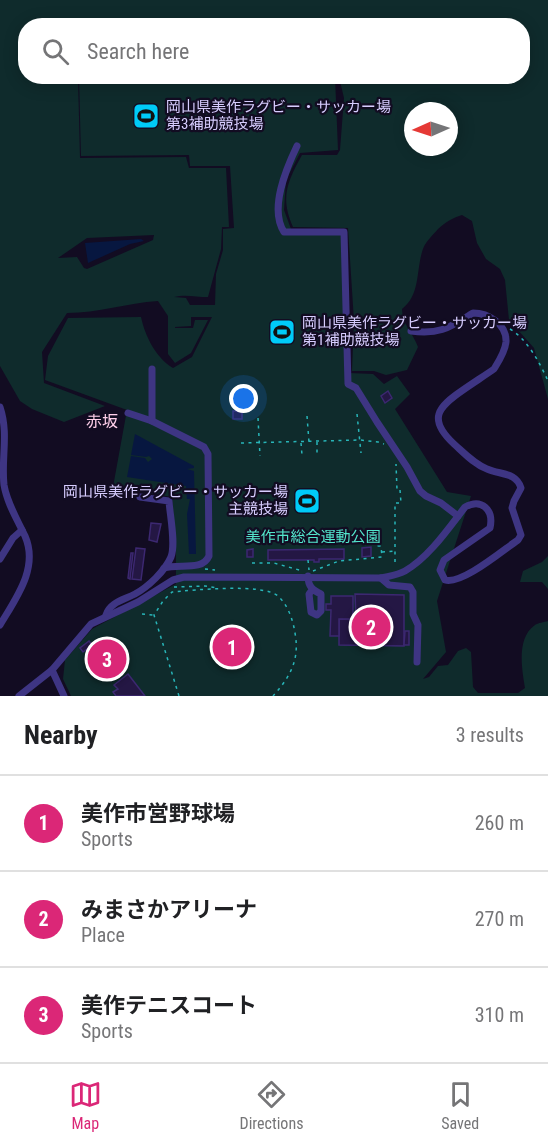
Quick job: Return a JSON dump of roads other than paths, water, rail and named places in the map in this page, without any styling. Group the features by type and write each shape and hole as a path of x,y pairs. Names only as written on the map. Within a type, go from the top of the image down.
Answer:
{"street":[{"path":"297,146 288,165 277,212 284,232 344,232 348,384 356,388 420,491 458,516"},
{"path":"20,696 52,670 91,624 138,602 173,580 184,577 308,574 381,578 403,572 424,557 465,507 478,503 484,506 490,517 490,528 444,560 440,570 445,580 464,577 518,540 521,535 512,508 521,488 519,482 515,477 478,465 444,435 438,420 438,412 444,403 494,369 500,361 506,344 506,336 495,319 479,313 470,314 458,324 434,332 411,331"},
{"path":"152,369 152,422"},
{"path":"0,407 6,440 4,484 8,501 26,539 29,557 28,573 0,625"},
{"path":"128,413 204,447 208,454 209,556 201,565 172,565 164,568"},
{"path":"106,615 113,605 136,593 164,568 170,558 172,550 169,501 140,497"},
{"path":"0,559 13,538 22,530"},
{"path":"308,574 308,582 312,590"},
{"path":"381,578 389,585 410,587 413,592 413,614 418,625 417,662"},
{"path":"52,670 64,696"}],"water":[{"path":"141,239 144,241 130,244 88,263 85,243"},
{"path":"135,434 194,466 194,468 187,469 194,471 196,554 189,554 187,514 190,499 187,499 186,486 127,477 131,456 145,458 148,462 152,459 149,456 131,455"}],"place":[{"name":"岡山県美作ラグビー・サッカー場 第3補助競技場","path":"146,116"},
{"name":"岡山県美作ラグビー・サッカー場 第1補助競技場","path":"282,332"},
{"name":"岡山県美作ラグビー・サッカー場 主競技場","path":"307,501"},
{"name":"みまさかアリーナ","path":"371,627"},
{"name":"美作市営野球場","path":"232,647"},
{"name":"美作テニスコート","path":"107,659"}],"district":[{"name":"赤坂","path":"102,421"}],"park label":[{"name":"美作市総合運動公園","path":"313,537"}]}
